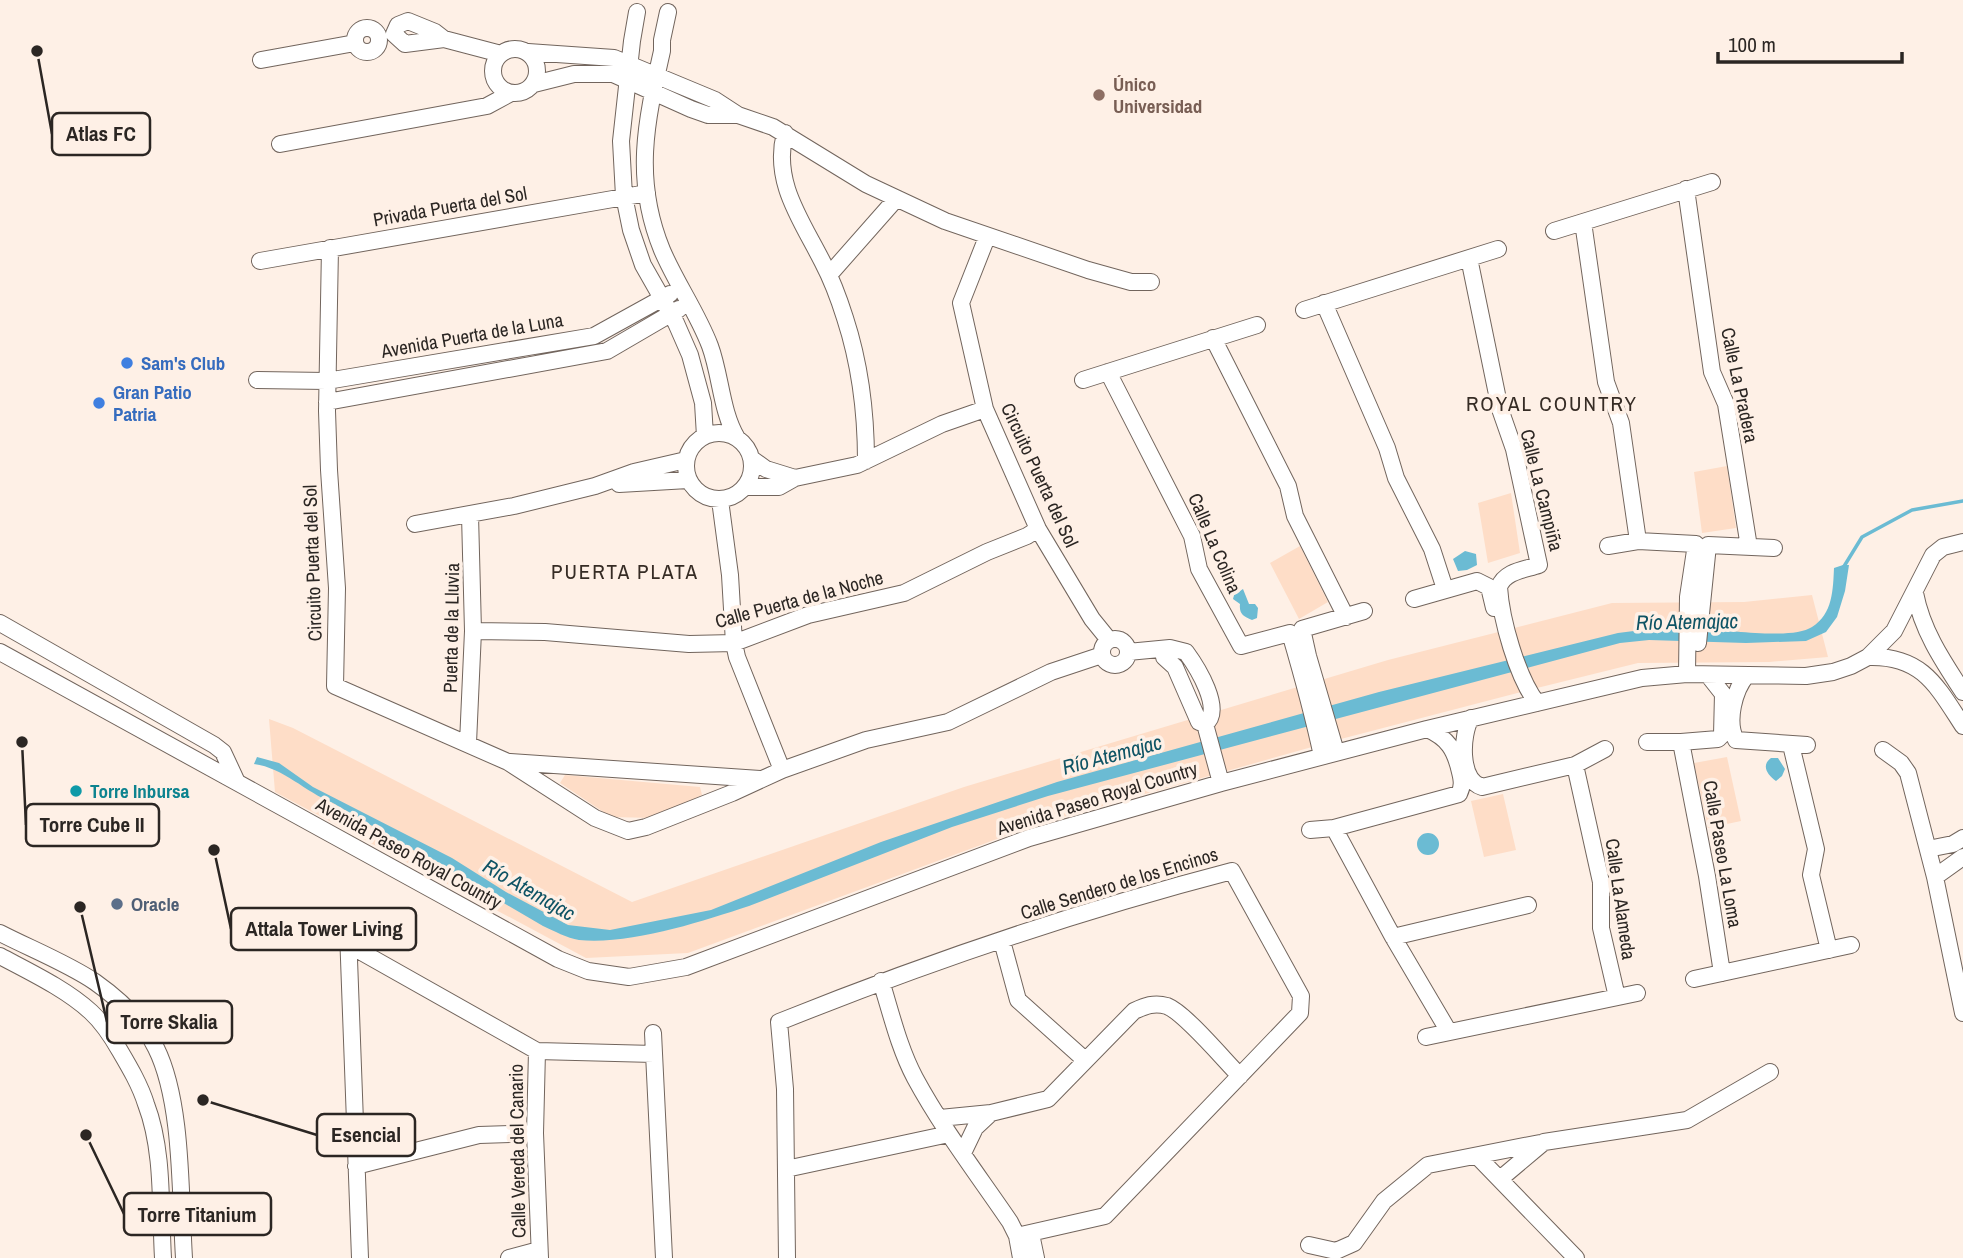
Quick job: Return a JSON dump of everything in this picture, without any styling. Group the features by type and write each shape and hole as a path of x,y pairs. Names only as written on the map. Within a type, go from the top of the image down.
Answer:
{"street":[{"path":"635,6 621,155 624,196 636,248 671,314 695,371 705,416 705,436"},
{"path":"668,6 668,40 662,51 646,124 645,149 647,193 662,249 691,302 714,355 729,426 752,459 766,469 795,478"},
{"path":"261,60 355,43 357,34 364,28 386,36 408,20 444,39 501,54 514,49 614,58 629,72 708,115 738,115 785,133 844,172 896,198 987,237 1131,282 1152,282"},
{"path":"528,52 538,66 534,84"},
{"path":"501,54 493,68 493,77 497,85 511,93"},
{"path":"280,144 487,106 511,93 520,93 534,84 556,78 629,72"},
{"path":"785,133 781,160 790,202 829,275 859,373 866,433 866,461"},
{"path":"1555,231 1712,181"},
{"name":"Calle La Pradera","path":"1686,189 1712,372 1726,404 1749,547"},
{"name":"Privada Puerta del Sol","path":"260,261 647,193"},
{"path":"829,275 896,198"},
{"path":"1583,222 1607,390 1621,422 1638,541"},
{"name":"Circuito Puerta del Sol","path":"330,248 327,402 337,588 335,686 508,762 595,818 628,831 646,827 782,770 866,740 948,722 1106,648 1092,619 1038,529 985,409 961,303 987,237"},
{"path":"1304,310 1498,249"},
{"name":"Calle La Campiña","path":"1469,258 1500,409 1514,449 1539,565 1508,574 1502,579 1499,587 1507,644"},
{"name":"Avenida Puerta de la Luna","path":"257,380 327,381 594,336 681,287"},
{"name":"Avenida Puerta de la Luna","path":"327,402 607,351 691,302"},
{"path":"1324,303 1387,448 1396,478 1432,549 1445,589"},
{"path":"1083,380 1257,325"},
{"path":"1213,338 1289,486 1295,516 1346,617"},
{"path":"487,354 491,372"},
{"name":"Calle La Colina","path":"1108,372 1192,536 1199,569 1241,646 1290,632 1304,687 1314,695"},
{"path":"745,487 779,487 795,478 852,467 942,425 985,409"},
{"path":"737,438 727,434 705,436 689,450 686,460 688,480 701,495 720,500 738,494 745,487 750,479 752,459"},
{"path":"415,524 470,515 595,486 634,472 686,460"},
{"path":"595,486 688,480"},
{"path":"720,500 737,657 782,770"},
{"name":"Puerta de la Lluvia","path":"467,743 473,631 470,515"},
{"name":"Calle Puerta de la Noche","path":"473,631 545,632 698,644 734,643 808,615 904,593 1038,529"},
{"path":"1608,546 1638,541 1696,544 1688,597 1695,619"},
{"name":"Avenida Paseo Royal Country","path":"0,652 558,959 587,971 629,977 686,967 1029,838 1219,776 1327,747 1427,729 1629,680 1695,669 1747,676 1805,676 1833,672 1868,657 1894,631 1933,555 1943,547 1963,542"},
{"path":"1647,741 1681,743 1718,739 1724,732 1723,694 1695,669 1695,619 1708,545 1774,548"},
{"name":"Calle La Campiña","path":"1414,599 1477,581 1489,587 1522,685 1537,703"},
{"path":"1915,593 1925,628 1941,660 1963,692"},
{"name":"Calle La Colina","path":"1327,747 1302,629 1364,611"},
{"path":"0,623 223,752 236,780"},
{"path":"0,640 15,645 24,637"},
{"path":"1106,648 1107,662 1115,665 1125,660 1128,652 1186,652 1206,687 1213,711 1205,724"},
{"path":"1167,653 1191,716 1205,724 1219,776"},
{"path":"1868,657 1892,658 1925,673 1934,681 1963,726"},
{"path":"1925,673 1941,660"},
{"path":"1747,676 1734,696 1736,740 1799,745 1815,849 1811,875 1829,950"},
{"name":"Calle La Campiña","path":"1515,708 1522,685"},
{"path":"95,705 114,705 142,720 147,720 156,712"},
{"path":"1471,718 1465,731 1463,746 1470,777 1477,786 1576,765 1605,749"},
{"path":"1310,831 1334,828 1459,794 1462,785 1456,753 1445,739 1427,729"},
{"name":"Calle Paseo La Loma","path":"1681,743 1723,973"},
{"path":"1883,750 1894,756 1908,773 1935,877 1962,1002"},
{"name":"Circuito Puerta del Sol","path":"508,762 763,779"},
{"name":"Calle La Alameda","path":"1576,765 1601,882 1601,928 1617,998"},
{"path":"1334,828 1393,937 1450,1032"},
{"path":"1928,849 1959,850"},
{"path":"1935,877 1959,850"},
{"name":"Calle Sendero de los Encinos","path":"787,1258 785,1089 779,1022 881,981 1167,888 1232,871 1301,996 1300,1013 1105,1216 1024,1235"},
{"path":"1393,937 1528,905"},
{"path":"343,918 348,932 360,1258"},
{"path":"0,933 92,980 121,1003 148,1033 161,1059 172,1098 184,1258"},
{"path":"1002,941 1018,1000 1085,1060"},
{"path":"348,945 537,1051 654,1054"},
{"path":"1694,979 1851,945"},
{"path":"0,956 77,1002 104,1026 127,1063 147,1105 156,1148 163,1258"},
{"path":"77,1002 92,980"},
{"path":"881,981 906,1059 915,1078 949,1134 1010,1222 1024,1235 1036,1258"},
{"path":"1426,1037 1637,993"},
{"path":"940,1118 991,1113 1048,1099 1134,1011 1151,1004 1168,1007 1190,1025 1240,1076"},
{"path":"653,1033 664,1258"},
{"name":"Calle Vereda del Canario","path":"537,1051 536,1133 540,1254"},
{"path":"1309,1245 1336,1251 1354,1243 1384,1200 1428,1164 1544,1142 1687,1120 1770,1072"},
{"path":"147,1105 172,1098"},
{"path":"962,1153 975,1128 991,1113"},
{"path":"356,1166 479,1135 536,1133"},
{"path":"786,1169 949,1134"},
{"path":"1500,1179 1544,1142"},
{"path":"1477,1156 1576,1258"},
{"path":"1021,1258 1024,1235"},
{"path":"509,1258 540,1254"}],"shaded area":[{"path":"1727,466 1736,528 1702,533 1694,472"},
{"path":"1511,493 1520,553 1488,563 1478,503"},
{"path":"1300,546 1328,602 1299,619 1270,563"},
{"path":"1812,595 1828,657 1769,662 1638,663 1537,688 1337,740 1035,825 688,953 586,958 275,792 269,719 293,728 632,902 964,787 1388,660 1612,603 1744,602"},
{"path":"1727,757 1741,821 1708,828 1694,763"},
{"path":"565,775 700,787 702,795 654,818 611,817 560,783"},
{"path":"1503,794 1516,850 1484,857 1471,801"}],"water":[{"path":"1465,551 1476,554 1477,565 1458,571 1453,559"},
{"path":"1849,565 1837,617 1826,632 1806,641 1746,643 1649,640 1620,643 1048,796 952,827 749,906 665,931 620,939 579,940 543,926 285,775 254,764 257,757 279,763 313,787 452,858 506,892 568,925 610,930 711,910 881,842 1057,782 1379,692 1618,633 1672,628 1776,634 1803,631 1819,622 1824,615 1830,600 1834,568"},
{"path":"1243,589 1249,604 1255,604 1258,608 1257,618 1252,620 1242,614 1240,604 1233,599 1234,595"},
{"path":"1771,758 1778,758 1785,769 1776,781 1766,770 1766,764"},
{"path":"1428,833 1436,836 1439,844 1436,852 1428,855 1420,852 1417,844 1420,836"}],"waterway":[{"name":"Río Atemajac","path":"1843,568 1862,537 1912,510 1963,501"}],"place":[{"name":"Atlas FC","path":"37,51"},
{"name":"Único Universidad","path":"1099,95"},
{"name":"Sam's Club","path":"127,363"},
{"name":"Gran Patio Patria","path":"99,403"},
{"name":"Torre Cube II","path":"22,742"},
{"name":"Torre Inbursa","path":"76,791"},
{"name":"Attala Tower Living","path":"214,850"},
{"name":"Oracle","path":"117,904"},
{"name":"Torre Skalia","path":"80,907"},
{"name":"Esencial","path":"203,1100"},
{"name":"Torre Titanium","path":"86,1135"}],"district":[{"name":"ROYAL COUNTRY","path":"1552,404"},
{"name":"PUERTA PLATA","path":"625,572"}]}
